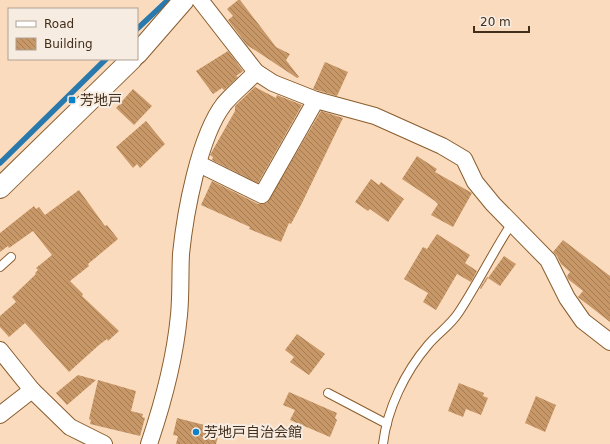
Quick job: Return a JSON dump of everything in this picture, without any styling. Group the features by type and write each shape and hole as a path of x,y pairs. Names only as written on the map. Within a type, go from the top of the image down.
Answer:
{"street":[{"path":"138,53 184,0"},
{"path":"200,0 256,72 285,89 316,100 375,116 436,143 464,159 476,182 493,204 548,260 567,298 583,321 610,342"},
{"path":"0,188 131,60"},
{"path":"149,444 162,408 179,314 181,254 186,216 209,128 224,104 256,72"},
{"path":"199,164 262,195 316,100"},
{"path":"0,350 32,390 70,427 104,444"},
{"path":"0,415 32,390"}],"lane":[{"path":"382,444 387,424 399,391 410,369 428,345 448,327 458,313 512,223"},
{"path":"0,267 12,257"},
{"path":"328,393 387,424"}],"building":[{"path":"240,0 276,47 290,54 286,60 299,77 297,78 247,45 228,20 233,16 227,9"},
{"path":"228,51 243,71 236,76 238,77 224,90 222,88 213,94 196,71"},
{"path":"325,62 348,72 337,96 313,89"},
{"path":"255,87 276,98 277,95 302,105 258,183 212,160 213,157 210,155 235,111 235,106"},
{"path":"133,89 152,106 134,125 116,108"},
{"path":"321,111 343,118 302,203 291,224 289,223 281,242 249,229 250,227 201,205 212,181 258,204 267,203"},
{"path":"146,121 165,144 140,168 137,164 133,168 116,147"},
{"path":"417,156 437,169 435,172 472,193 453,227 431,215 438,204 435,201 402,179"},
{"path":"371,179 379,185 381,182 404,199 388,222 370,209 368,211 355,202"},
{"path":"79,190 105,226 107,225 118,239 88,264 89,266 70,281 83,294 82,296 119,331 108,341 107,339 99,345 69,372 25,323 9,337 0,327 0,316 16,302 12,297 36,274 35,273 38,270 36,268 52,255 33,231 9,248 8,246 0,252 0,233 34,206 36,209 39,207 45,215"},
{"path":"437,234 470,255 465,263 477,271 471,282 457,274 436,310 423,302 428,293 404,279 423,247 427,249"},
{"path":"563,240 610,276 610,322 578,297 583,291 568,279 567,276 570,272 561,264 553,252"},
{"path":"504,256 516,264 500,286 488,278"},
{"path":"487,277 488,278 481,289 480,288"},
{"path":"297,334 325,354 309,375 290,362 294,357 285,350"},
{"path":"78,375 96,380 67,405 56,393"},
{"path":"98,380 136,391 131,411 143,414 142,417 145,418 140,436 90,424 91,420 89,419"},
{"path":"459,383 484,393 483,396 488,398 481,415 466,409 463,417 448,411"},
{"path":"289,392 337,413 335,418 337,420 330,437 290,420 295,410 283,405"},
{"path":"536,396 556,405 545,432 525,423"},
{"name":"芳地戸自治会館","path":"177,418 220,429 216,444 176,444 178,436 173,435"}],"waterway":[{"path":"138,28 168,0"},
{"path":"0,163 105,60"}],"place":[{"name":"芳地戸","path":"72,100"},
{"name":"芳地戸自治会館","path":"196,432"}]}
